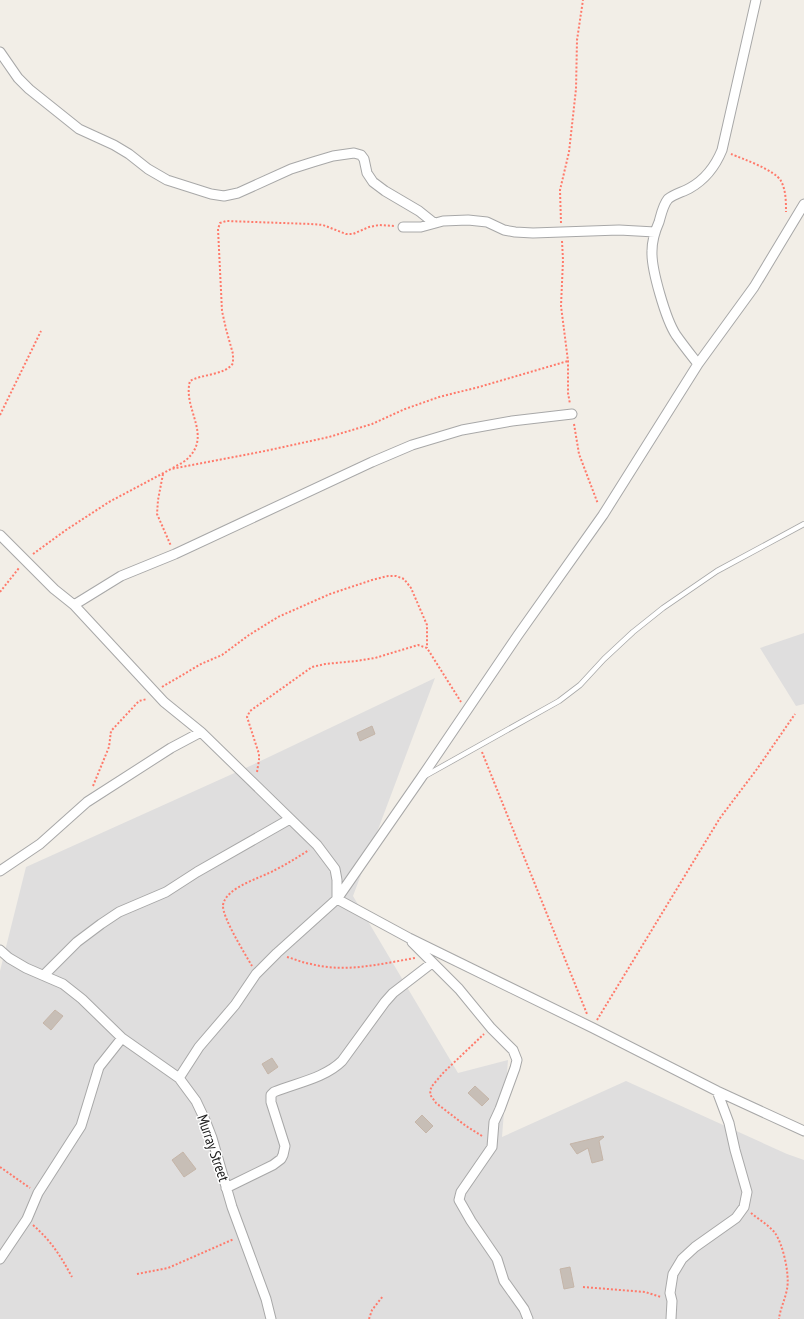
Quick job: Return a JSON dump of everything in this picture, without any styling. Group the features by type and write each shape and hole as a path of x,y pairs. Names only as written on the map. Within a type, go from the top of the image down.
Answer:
{"street":[{"path":"698,364 675,334 655,275 652,247 655,232 665,203 668,199 689,189 699,182 711,172 717,162 722,150 756,0"},
{"path":"0,52 18,78 29,89 79,129 114,145 129,154 148,169 167,180 211,194 224,196 238,192 291,169 333,156 354,153 361,155 364,159 367,173 373,182 385,191 419,211 434,223"},
{"path":"179,1078 200,1047 235,1006 256,974 337,899 603,515 698,364 754,287 804,204"},
{"path":"403,227 421,227 434,223 454,220 487,222 504,230 533,234 619,230 655,232"},
{"path":"74,605 121,576 175,554 412,445 462,430 512,421 572,414"},
{"path":"0,535 24,560 74,605 164,702 201,732 317,845 335,868 337,880 337,899"},
{"path":"0,871 40,844 87,802 171,748 201,732"},
{"path":"44,975 77,942 119,912 166,892 197,872 290,819"},
{"path":"337,899 409,938 593,1028 717,1091 804,1131"},
{"path":"409,938 459,989 491,1028 513,1050 517,1060 516,1068 494,1122 492,1147 461,1192 459,1200 471,1221 497,1259 504,1282 524,1309 528,1319"},
{"name":"Murray Street","path":"0,950 9,958 26,968 63,984 82,998 122,1038 179,1078 196,1101 212,1138 226,1188 266,1298 271,1319"},
{"path":"226,1188 273,1165 281,1159 283,1155 285,1146 271,1102 271,1095 274,1092 318,1076 336,1067 393,993 432,963"},
{"path":"0,1259 27,1219 38,1193 81,1126 99,1067 122,1038"},
{"path":"671,1319 672,1301 670,1293 672,1274 682,1259 695,1247 736,1218 744,1207 747,1192 729,1123 717,1091"}],"lane":[{"path":"421,778 558,701 580,685 604,659 633,632 664,608 717,571 804,524"}],"path":[{"path":"583,0 577,40 576,89 569,152 560,190 563,260 561,306 568,361 568,393 580,454 603,515"},
{"path":"722,150 759,165 780,180 786,200 787,232"},
{"path":"0,592 24,560 109,502 186,460 195,449 199,439 188,387 190,381 207,374 228,369 233,363 233,354 222,311 218,229 220,223 226,221 323,225 346,234 353,234 369,227 379,225 403,227"},
{"path":"0,415 41,331"},
{"path":"171,469 329,437 372,424 405,409 439,397 568,361"},
{"path":"164,473 158,500 157,514 175,554"},
{"path":"154,692 201,664 222,655 249,635 278,617 330,594 372,580 388,576 396,576 404,579 411,588 427,625 427,648 466,711"},
{"path":"253,782 260,760 247,717 250,711 255,707 312,667 324,664 375,658 418,645 427,648"},
{"path":"87,802 109,747 111,731 139,701 149,699 164,702"},
{"path":"593,1028 720,818 757,769 794,714"},
{"path":"480,746 565,962 593,1028"},
{"path":"256,974 227,920 223,906 227,896 238,887 274,871 317,845"},
{"path":"277,953 311,964 334,968 358,968 425,956"},
{"path":"491,1028 444,1072 432,1086 430,1091 431,1096 436,1103 466,1126 482,1136 493,1139"},
{"path":"0,1167 38,1193"},
{"path":"744,1207 774,1233 782,1248 788,1279 787,1290 780,1310 779,1319"},
{"path":"27,1219 47,1237 72,1277"},
{"path":"138,1274 168,1268 242,1235"},
{"path":"583,1288 649,1292 672,1301"},
{"path":"368,1319 372,1310 383,1296"}],"shaded area":[{"path":"804,633 804,704 796,706 760,648"},
{"path":"435,678 353,896 458,1073 508,1060 502,1137 626,1081 787,1154 804,1160 804,1319 0,1319 0,971 26,867 250,766"}],"building":[{"path":"372,726 375,734 360,741 357,733"},
{"path":"55,1010 63,1016 51,1030 43,1023"},
{"path":"272,1058 278,1067 268,1074 262,1064"},
{"path":"475,1086 489,1099 482,1106 468,1093"},
{"path":"422,1115 433,1126 426,1133 415,1122"},
{"path":"604,1137 599,1141 603,1160 592,1163 588,1148 577,1154 570,1144"},
{"path":"183,1152 196,1169 184,1177 172,1160"},
{"path":"570,1267 574,1287 564,1289 560,1269"}]}
